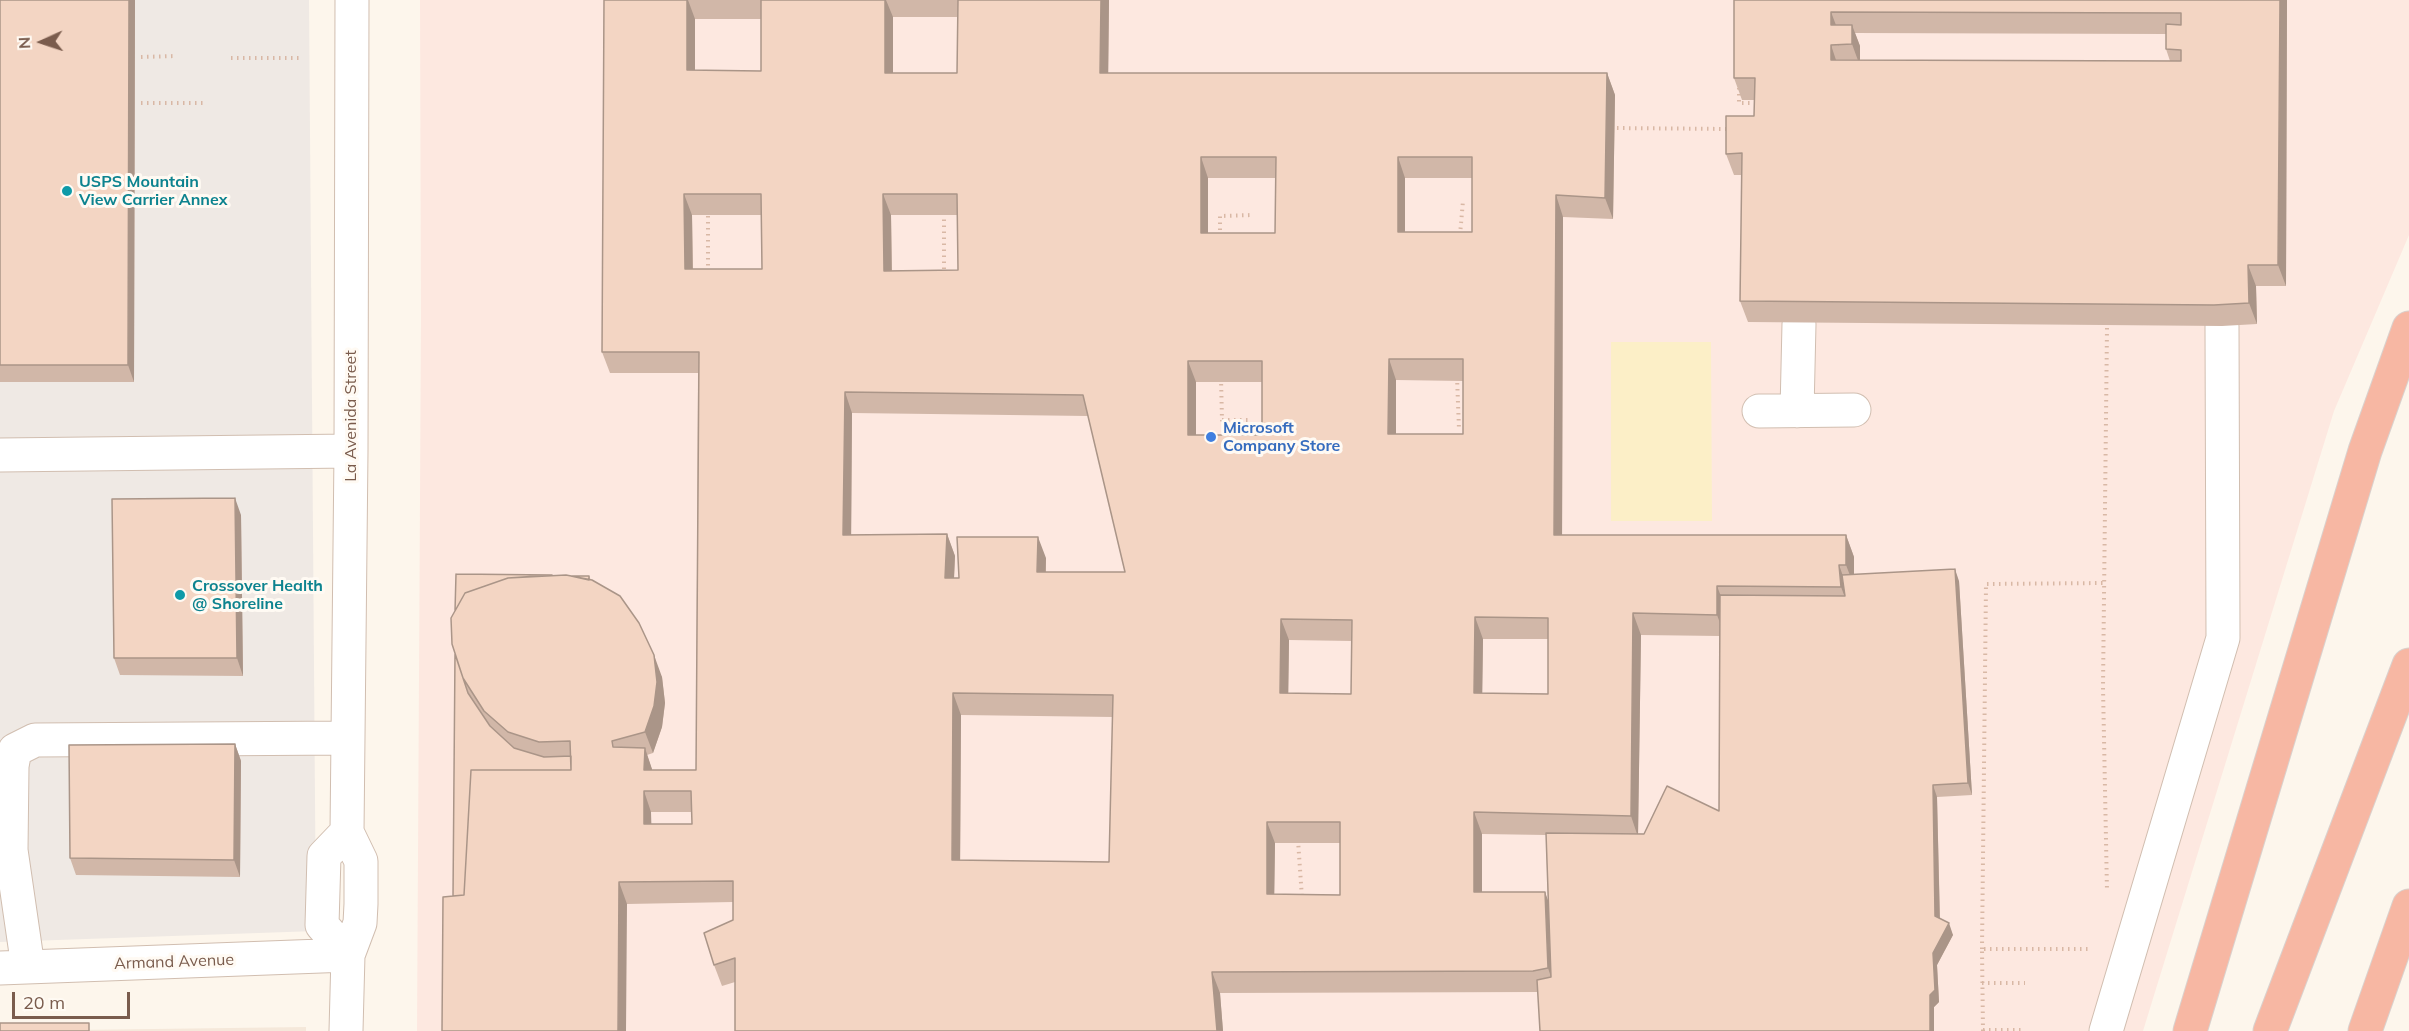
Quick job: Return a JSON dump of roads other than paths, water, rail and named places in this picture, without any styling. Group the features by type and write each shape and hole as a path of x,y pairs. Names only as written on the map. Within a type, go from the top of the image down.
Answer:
{"highway":[{"path":"2190,1031 2365,451 2409,328"},
{"path":"2270,1031 2409,665"},
{"path":"2365,1031 2409,906"}],"street":[{"name":"La Avenida Street","path":"346,1031 348,955 360,923 362,904 361,861 347,832 352,0"},
{"path":"1797,411 1799,324"},
{"path":"2106,1031 2223,638 2222,326"},
{"path":"1760,411 1854,410"},
{"path":"0,455 351,451"},
{"path":"14,968 11,850 12,766 15,750 35,740 347,738"},
{"name":"Armand Avenue","path":"14,968 348,955"}],"place":[{"name":"USPS Mountain View Carrier Annex","path":"67,191"},
{"name":"Microsoft Company Store","path":"1211,437"},
{"name":"Crossover Health @ Shoreline","path":"180,595"}]}
